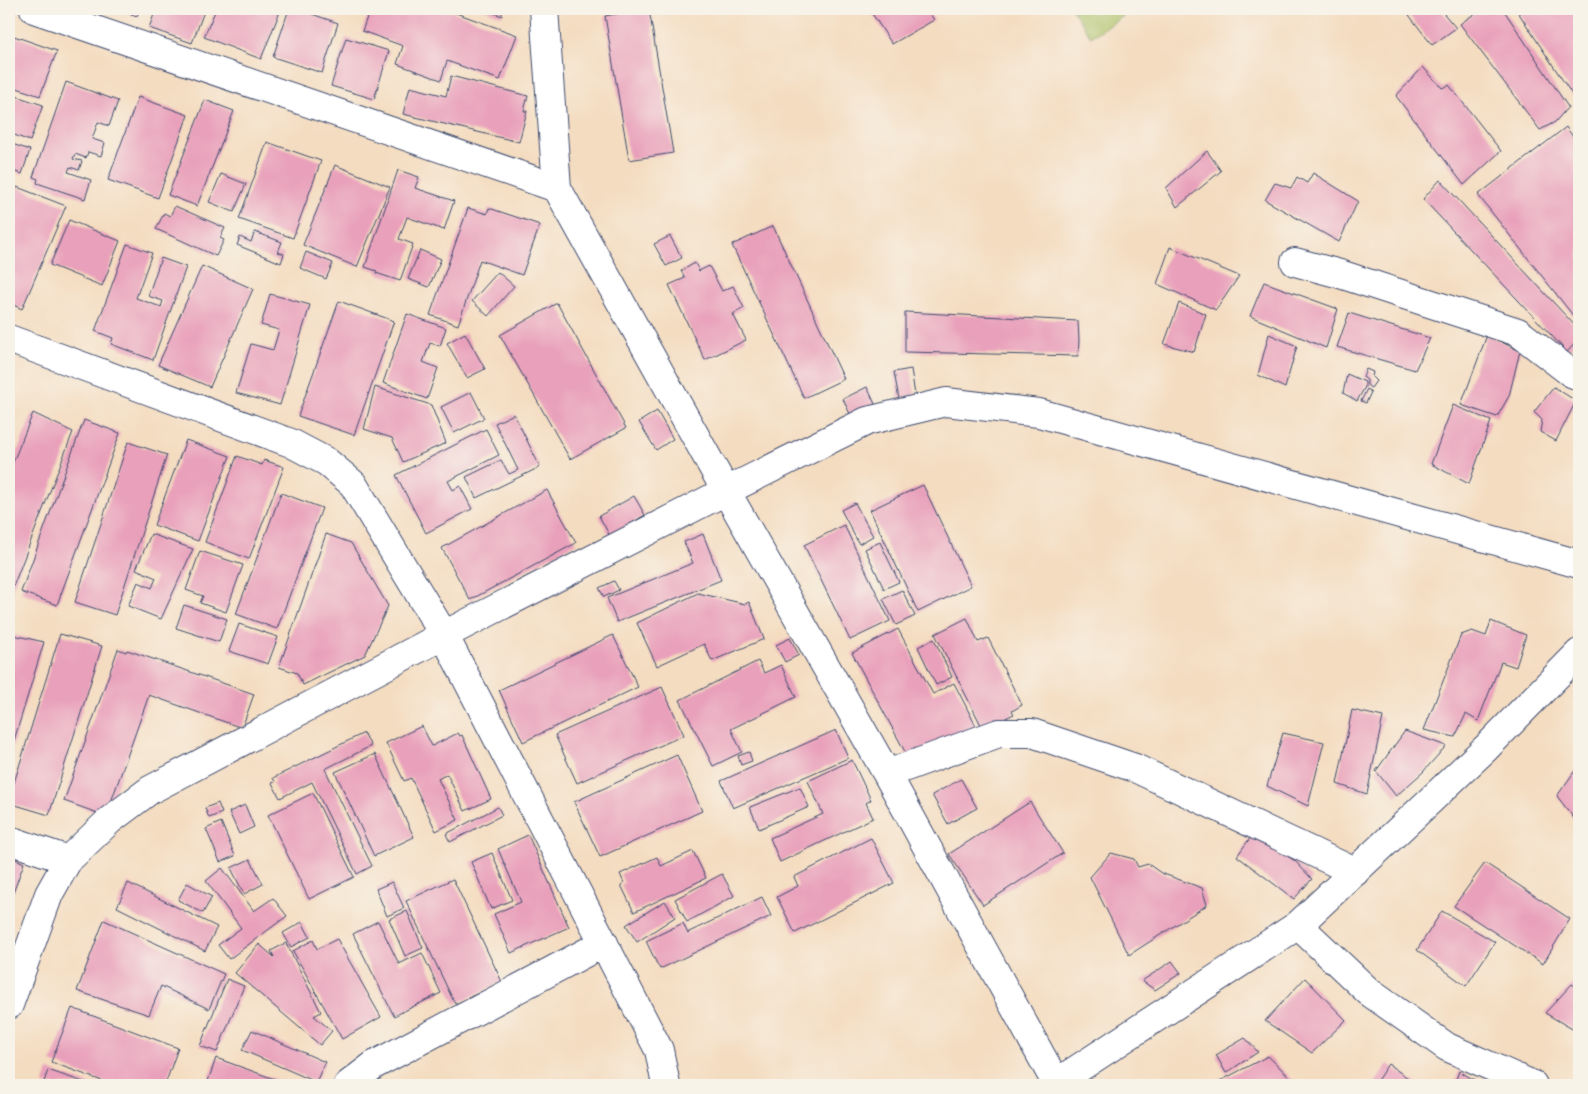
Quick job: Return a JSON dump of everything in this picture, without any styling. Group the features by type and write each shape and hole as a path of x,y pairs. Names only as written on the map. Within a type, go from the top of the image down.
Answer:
{"street":[{"path":"34,9 557,188"},
{"path":"544,9 557,188 887,774 1055,1084 1298,924 1486,748 1579,653"},
{"path":"1295,262 1340,274 1518,332 1571,373 1579,376"},
{"path":"9,339 291,443 326,462 353,484 444,635 659,1050 666,1085"},
{"path":"9,1005 49,894 68,860 110,820 150,790 444,635 867,421 946,402 1039,413 1579,564"},
{"path":"887,774 999,733 1032,733 1135,768 1354,872"},
{"path":"9,840 68,860"},
{"path":"1298,924 1368,992 1447,1047 1533,1085"},
{"path":"348,1085 374,1065 604,943"}],"green space":[{"path":"1072,9 1134,9 1091,37"}],"building":[{"path":"119,9 140,9 137,16"},
{"path":"156,9 205,9 192,43 149,28"},
{"path":"216,9 281,9 261,59 204,37"},
{"path":"289,9 308,9 306,12 338,23 322,73 273,57"},
{"path":"370,9 445,9 517,35 500,80 447,61 441,80 397,64 403,46 362,31"},
{"path":"484,9 502,9 502,16"},
{"path":"649,9 673,153 629,160 605,16"},
{"path":"869,9 927,9 934,20 892,44"},
{"path":"1417,9 1440,9 1456,28 1432,45 1409,15"},
{"path":"1481,9 1503,9 1568,107 1555,122 1540,130 1460,24"},
{"path":"1516,9 1579,9 1579,105"},
{"path":"14,36 57,51 40,96 11,86 9,92 9,42 12,43"},
{"path":"346,38 389,51 374,99 331,86"},
{"path":"1423,67 1442,88 1449,85 1501,151 1464,185 1396,96"},
{"path":"451,76 528,96 524,111 527,111 519,142 403,114 410,87 446,96"},
{"path":"66,82 118,101 109,126 98,122 92,139 105,143 101,156 88,152 86,158 75,154 73,159 82,161 79,170 70,167 68,172 91,180 85,199 37,183 38,179 33,177"},
{"path":"16,96 43,105 30,141 9,133 9,117"},
{"path":"138,97 188,115 158,198 108,180"},
{"path":"205,100 234,111 197,206 168,195"},
{"path":"1566,127 1579,145 1579,323 1478,195"},
{"path":"267,142 321,161 293,238 239,219"},
{"path":"9,143 30,150 22,174 9,170"},
{"path":"1207,151 1221,171 1177,207 1166,188"},
{"path":"335,165 390,187 357,267 303,245"},
{"path":"398,170 419,177 415,188 454,201 444,230 407,217 399,239 413,244 400,281 365,267"},
{"path":"1313,173 1358,201 1339,242 1265,200 1275,183 1291,188 1297,177 1307,183"},
{"path":"221,174 246,184 234,212 209,202"},
{"path":"1440,180 1579,330 1579,339 1567,352 1423,199"},
{"path":"17,187 66,206 22,309 9,303 9,207"},
{"path":"175,206 225,228 220,238 224,240 216,256 156,229 164,213 170,216"},
{"path":"468,208 487,214 489,208 540,225 522,275 480,260 458,325 430,315"},
{"path":"69,220 120,241 102,286 50,265"},
{"path":"773,226 844,379 804,398 732,245"},
{"path":"255,232 282,242 278,252 284,254 281,263 237,245 240,237 251,242"},
{"path":"670,236 682,258 666,266 654,244"},
{"path":"127,244 152,253 136,298 161,307 163,301 148,296 161,258 186,267 153,360 111,344 113,338 95,331"},
{"path":"1170,247 1239,276 1216,310 1157,284"},
{"path":"420,250 441,259 429,287 408,279"},
{"path":"306,252 333,263 326,279 300,268"},
{"path":"695,263 699,271 709,266 722,291 733,286 744,308 733,314 746,340 705,360 669,285 685,278 681,271"},
{"path":"202,266 253,289 210,387 158,365"},
{"path":"498,272 514,286 488,316 472,301"},
{"path":"1264,282 1338,309 1326,348 1250,316"},
{"path":"270,294 310,305 280,405 236,393 251,344 273,350 279,330 261,325"},
{"path":"339,301 394,321 354,435 298,416"},
{"path":"557,303 626,428 570,459 500,335"},
{"path":"1179,303 1206,314 1194,352 1164,344"},
{"path":"905,312 1078,321 1078,356 905,352"},
{"path":"1349,313 1430,338 1415,370 1337,347"},
{"path":"407,314 446,328 440,346 430,343 423,362 438,368 427,399 383,383"},
{"path":"465,333 485,369 467,378 447,343"},
{"path":"1269,334 1297,346 1285,388 1258,375"},
{"path":"1487,335 1520,351 1509,396 1497,417 1461,405"},
{"path":"911,369 915,395 899,399 894,372"},
{"path":"1366,369 1373,372 1372,377 1376,381 1371,388 1363,377"},
{"path":"1347,374 1365,382 1365,387 1357,401 1343,393"},
{"path":"375,387 431,405 446,443 403,462 392,438 364,429"},
{"path":"867,387 875,404 851,416 843,399"},
{"path":"1554,387 1576,401 1556,441 1540,432 1542,420 1534,412"},
{"path":"1367,389 1371,392 1366,403 1361,401"},
{"path":"471,392 484,418 454,433 441,407"},
{"path":"1453,405 1491,421 1469,484 1431,464"},
{"path":"657,411 673,439 656,450 639,422"},
{"path":"33,413 73,432 11,592 9,591 9,472"},
{"path":"514,414 540,467 476,498 466,477 501,460 509,474 518,470 495,423"},
{"path":"84,420 120,433 57,605 21,592"},
{"path":"486,429 499,455 448,481 453,490 460,486 472,509 426,533 396,475"},
{"path":"186,440 230,456 198,541 154,525"},
{"path":"128,442 167,455 115,615 75,602"},
{"path":"237,456 262,465 264,460 284,467 249,559 205,542"},
{"path":"923,485 971,586 918,612 870,510"},
{"path":"547,490 576,543 470,600 442,548"},
{"path":"281,493 322,508 277,629 236,614"},
{"path":"634,496 645,515 610,536 599,516"},
{"path":"855,503 873,536 859,544 841,510"},
{"path":"844,525 890,621 850,640 804,545"},
{"path":"151,534 193,549 161,619 128,606 138,582 152,588 156,578 136,569"},
{"path":"326,534 351,543 388,606 365,655 303,685 297,673 279,667"},
{"path":"703,534 721,580 617,622 607,598 693,563 684,542"},
{"path":"880,542 899,582 884,589 865,549"},
{"path":"200,551 243,565 226,612 200,603 203,596 186,590"},
{"path":"614,581 619,590 604,597 599,588"},
{"path":"902,590 915,616 896,625 883,599"},
{"path":"698,593 745,604 749,602 764,639 712,661 704,644 657,666 637,623"},
{"path":"184,605 227,619 219,642 176,628"},
{"path":"967,618 978,642 988,638 1022,705 1012,711 1014,714 983,729 935,634"},
{"path":"1491,621 1526,635 1516,667 1501,662 1478,721 1466,714 1455,737 1424,730 1461,635 1472,631 1486,636"},
{"path":"239,624 278,637 268,664 229,651"},
{"path":"898,629 933,694 954,683 977,728 910,761 852,653"},
{"path":"9,634 44,642 9,757"},
{"path":"60,634 102,646 49,815 9,803 9,799"},
{"path":"613,635 638,687 523,742 499,690"},
{"path":"790,638 799,655 785,662 776,645"},
{"path":"934,639 952,677 936,685 918,647"},
{"path":"118,649 126,652 127,650 254,694 242,728 149,695 106,816 64,801"},
{"path":"758,661 764,673 781,665 796,697 731,729 742,752 713,766 680,700"},
{"path":"662,687 684,735 577,783 555,735"},
{"path":"1352,710 1383,717 1367,794 1337,784"},
{"path":"422,726 432,746 458,733 460,736 462,735 491,799 465,811 447,774 438,779 458,820 436,831 411,778 404,781 386,743"},
{"path":"836,730 848,758 733,808 721,781"},
{"path":"1405,731 1446,746 1423,772 1396,796 1376,771"},
{"path":"364,733 371,746 325,769 372,866 357,874 312,782 280,798 272,783 275,782 273,778"},
{"path":"1283,733 1324,742 1308,806 1267,786"},
{"path":"749,752 752,761 741,765 738,756"},
{"path":"375,754 414,837 374,856 335,772"},
{"path":"677,755 702,811 600,857 574,802"},
{"path":"852,760 871,800 866,803 873,818 780,862 770,838 823,814 808,781"},
{"path":"1579,765 1579,825 1557,796"},
{"path":"961,779 977,808 948,824 932,795"},
{"path":"800,787 809,807 759,829 750,807"},
{"path":"313,793 354,877 309,899 268,815"},
{"path":"1030,802 1063,853 983,905 949,854"},
{"path":"218,803 222,813 209,818 205,808"},
{"path":"245,805 254,827 239,834 229,812"},
{"path":"498,807 502,815 450,842 446,834"},
{"path":"221,822 235,856 220,862 206,829"},
{"path":"1253,834 1295,861 1312,879 1294,899 1237,856"},
{"path":"528,835 569,927 511,953 494,914 521,902 498,849"},
{"path":"871,838 894,883 795,933 777,897 798,886 794,877"},
{"path":"693,851 706,878 634,912 621,885 624,883 620,874 657,857 661,866"},
{"path":"492,853 512,900 491,909 471,862"},
{"path":"1111,853 1134,859 1138,867 1148,864 1161,873 1202,888 1207,905 1129,955 1090,877"},
{"path":"9,856 24,863 9,904"},
{"path":"250,859 263,884 244,894 231,868"},
{"path":"1485,863 1570,919 1543,964 1454,906"},
{"path":"222,868 254,911 273,898 287,916 229,959 218,945 241,928 206,881"},
{"path":"722,874 734,896 687,922 675,899"},
{"path":"453,879 502,982 455,1004 406,901"},
{"path":"392,882 404,908 387,916 376,889"},
{"path":"128,883 217,927 205,951 117,907"},
{"path":"187,883 212,897 203,913 178,900"},
{"path":"762,897 771,916 660,969 646,941 683,923 688,934"},
{"path":"665,901 675,917 637,942 626,925"},
{"path":"407,911 423,948 405,956 389,919"},
{"path":"1442,911 1495,942 1466,986 1417,950"},
{"path":"104,920 224,974 209,1009 161,986 149,1015 77,991"},
{"path":"378,921 399,964 422,953 441,993 394,1016 353,934"},
{"path":"302,922 310,937 291,947 283,933"},
{"path":"337,939 381,1017 342,1039 293,951 313,940 317,949"},
{"path":"286,943 321,1012 314,1016 332,1031 320,1045 235,973 259,944 274,957 271,951"},
{"path":"1172,961 1181,973 1155,990 1142,981"},
{"path":"1305,978 1346,1020 1312,1053 1265,1021"},
{"path":"227,979 244,986 217,1052 200,1046"},
{"path":"1572,984 1579,989 1579,1033 1545,1013"},
{"path":"72,1008 178,1048 165,1085 113,1085 51,1062"},
{"path":"252,1030 325,1062 316,1082 242,1050"},
{"path":"1245,1038 1258,1052 1226,1073 1216,1055"},
{"path":"1268,1056 1298,1085 1212,1085"},
{"path":"216,1058 291,1085 207,1084"},
{"path":"1388,1064 1418,1085 1374,1085"},
{"path":"48,1070 92,1085 43,1085"},
{"path":"1459,1071 1483,1085 1454,1085"}]}
